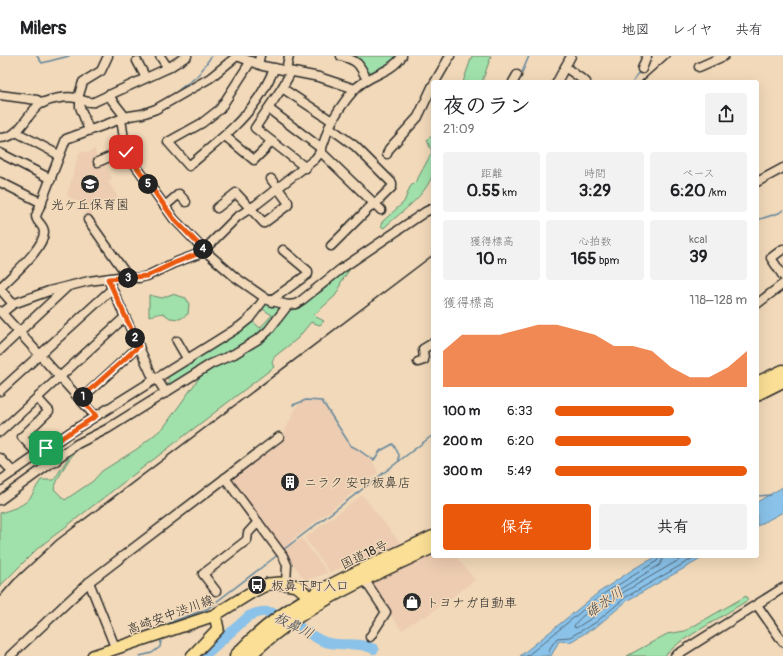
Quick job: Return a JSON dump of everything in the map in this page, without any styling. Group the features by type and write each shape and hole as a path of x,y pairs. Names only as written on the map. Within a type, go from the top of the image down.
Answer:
{"highway":[{"path":"759,382 783,371"},
{"path":"759,393 783,381"},
{"name":"国道18号","path":"311,602 342,580 431,538"},
{"name":"国道18号","path":"311,602 431,548"},
{"path":"236,656 311,602"},
{"path":"249,656 285,620"}],"main road":[{"name":"高崎安中渋川線","path":"93,656 215,615 262,586 273,583 286,583"},
{"path":"286,583 297,586 311,602"},
{"path":"192,656 218,629 215,615"}],"street":[{"path":"89,130 80,107 79,99 82,82 101,72 108,56"},
{"path":"160,56 168,68"},
{"path":"0,138 7,138 16,132 43,103 63,98 79,99 90,102 168,68 187,56"},
{"path":"289,56 289,71 282,88 255,128 306,168"},
{"path":"341,56 359,64 367,80"},
{"path":"96,416 1,312 13,304 68,286 108,279 147,276 174,263 205,251 237,217 291,177 306,168 321,150 330,124 355,89 367,80 390,69 402,56"},
{"path":"436,80 450,56"},
{"path":"558,80 571,56"},
{"path":"699,67 724,56"},
{"path":"13,304 0,289 40,245 44,233 36,216 66,139 89,130 156,109 210,78 234,58 240,57 256,60 275,68 319,77 355,89"},
{"path":"256,60 220,109 202,123 168,142 189,166 225,136 257,100 275,68"},
{"path":"137,61 146,78"},
{"path":"565,68 583,80"},
{"path":"282,88 330,124 356,146 392,183 392,187 377,206 331,246"},
{"path":"387,154 389,149 418,117 431,90"},
{"path":"0,95 37,100 43,103"},
{"path":"108,95 124,119 125,150 174,219 205,251 268,300 288,305 296,304 341,269 431,209"},
{"path":"269,109 321,150 377,206"},
{"path":"16,132 59,154"},
{"path":"225,136 254,160 271,141"},
{"path":"98,162 125,150"},
{"path":"0,153 51,179"},
{"path":"759,181 783,168"},
{"path":"217,208 236,193 264,223 288,205 288,202 270,179"},
{"path":"0,182 42,203"},
{"path":"165,206 179,194 186,202"},
{"path":"88,220 129,278"},
{"path":"783,249 771,258 783,276"},
{"path":"0,481 46,448 155,379 188,360 249,319 268,300 308,274 308,271 283,250"},
{"path":"108,279 155,379 166,393"},
{"path":"759,302 783,284"},
{"path":"0,350 68,286"},
{"path":"0,391 112,289"},
{"path":"0,500 78,444 107,429 211,364 234,354 260,338 268,331 288,305"},
{"path":"0,432 125,317"},
{"path":"177,341 188,360"},
{"path":"418,362 424,360 423,349 431,344"},
{"path":"81,398 139,346"},
{"path":"37,398 49,411 22,437 38,454"},
{"path":"10,656 89,582 279,437"},
{"path":"46,448 56,461"},
{"path":"0,458 13,472"},
{"path":"225,478 285,560 286,583"},
{"path":"216,591 203,574 247,540 248,534 258,522"},
{"path":"364,579 386,612 370,637"},
{"path":"89,582 115,647"},
{"path":"675,656 783,588"},
{"path":"757,605 783,642"}],"shaded area":[{"name":"光ケ丘保育園","path":"95,149 97,160 103,162 112,178 108,182 118,197 106,204 103,201 89,217 79,202 67,196 78,156 82,151 88,153"},
{"path":"310,400 322,401 346,441 351,447 359,449 367,458 372,460 378,473 291,541 294,544 302,539 328,573 305,580 231,480 231,477 281,439 297,406 302,402"},
{"path":"362,495 401,544 330,572 305,538"},
{"name":"トヨナガ自動車","path":"431,555 431,558 458,558 475,580 424,618 422,616 402,630 370,588 371,584"}],"green space":[{"path":"353,56 402,56 367,80"},
{"path":"472,56 491,56 483,80 464,80"},
{"path":"431,137 431,150 427,140"},
{"path":"431,154 431,178 425,189 420,196 384,228 381,226 382,222 404,202 410,187 417,180"},
{"path":"352,266 341,282 335,296 314,315 324,321 320,325 311,322 297,339 274,357 272,363 274,367 38,548 0,586 0,513 15,508 26,502 41,480 54,480 72,452 84,444 74,453 66,464 54,489 65,500 93,481 102,471 137,449 164,427 199,378 209,369 260,340 288,308 321,292"},
{"path":"172,294 186,298 189,304 188,314 180,319 170,318 163,313 149,316 149,295 162,298"},
{"path":"266,303 283,309 267,330 169,390 164,387 170,381 166,376 251,320 260,328 272,315 261,308"},
{"path":"746,596 748,600 680,642 664,656 627,656 667,634 685,631"}],"water":[{"path":"783,487 783,512 759,525 759,501"},
{"name":"碓氷川","path":"654,558 702,558 628,600 597,626 570,642 559,641 551,656 520,656 598,593 635,568"}],"waterway":[{"path":"37,56 42,63 69,56"},
{"path":"176,93 198,75 212,56"},
{"path":"521,75 529,56"},
{"path":"634,80 640,70"},
{"path":"759,219 779,213 783,210"},
{"path":"293,405 306,400 322,401 351,446 374,460 380,451 393,444 399,455 399,461"},
{"path":"283,550 431,437"},
{"path":"759,496 771,495"},
{"path":"165,626 171,622 207,609 279,554"},
{"name":"板鼻川","path":"204,656 249,616 260,612 270,612 279,615 325,642 362,645 374,649"},
{"path":"140,656 152,653 160,647 161,641"}],"railway":[{"path":"643,80 670,56"},
{"path":"0,596 14,580 57,540 431,257"}],"place":[{"name":"光ケ丘保育園","path":"90,184"},
{"name":"ニラク 安中板鼻店","path":"290,482"},
{"name":"板鼻下町入口","path":"257,585"},
{"name":"トヨナガ自動車","path":"412,602"}],"route":[{"path":"46,448 96,416 81,398 139,346 108,279 118,277 139,278 147,276 174,263 205,251 174,219 126,152"}]}
